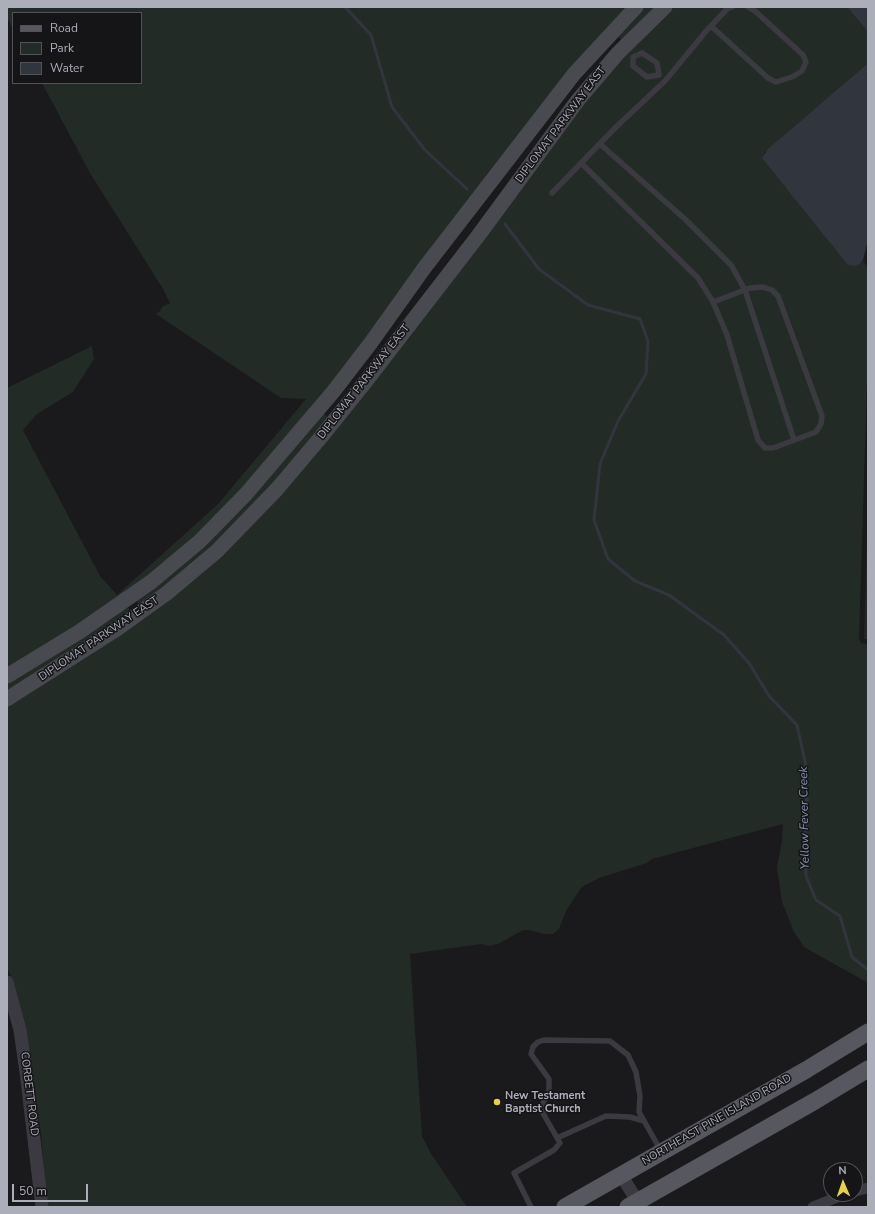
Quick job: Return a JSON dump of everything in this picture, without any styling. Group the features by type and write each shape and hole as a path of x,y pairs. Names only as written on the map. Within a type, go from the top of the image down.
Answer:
{"main road":[{"name":"DIPLOMAT PARKWAY EAST","path":"7,676 79,632 129,598 171,566 214,528 246,494 327,400 370,344 425,267 574,74 636,7"},
{"name":"DIPLOMAT PARKWAY EAST","path":"7,699 118,629 167,593 216,551 276,489 342,411 478,236 597,76 628,53 665,7"},
{"path":"609,36 628,53"},
{"path":"327,400 342,411"},
{"path":"129,598 139,614"},
{"name":"NORTHEAST PINE ISLAND ROAD","path":"565,1207 806,1070 868,1032"},
{"path":"636,1205 868,1069"}],"street":[{"name":"CORBETT ROAD","path":"7,985 20,1030 42,1207"},
{"path":"621,1175 636,1205"},
{"path":"813,1207 825,1202"}],"lane":[{"path":"552,193 665,81 711,26 728,8 732,7"},
{"path":"711,26 768,78 776,82 792,77 802,71 806,62 803,55 755,11 748,7"},
{"path":"659,75 647,77 633,66 628,53 642,53 657,63 659,75 665,81"},
{"path":"600,144 686,220 731,265 745,290 794,440"},
{"path":"581,163 698,278 713,302 727,335 758,440 765,448 773,448 816,432 821,424 822,416 778,296 772,290 762,287 750,288 713,302"},
{"path":"531,1207 514,1173 554,1150 560,1143 540,1108 549,1092 549,1079 531,1054 533,1047 538,1042 544,1040 610,1041 628,1055 636,1072 640,1096 639,1112 662,1152"},
{"path":"557,1138 606,1116 630,1117 644,1121"}],"shaded area":[{"path":"868,499 868,639 864,639"}],"green space":[{"path":"7,7 629,7 366,341 243,490 168,561 101,611 7,670 7,388 92,346 94,359 73,392 37,414 23,430 100,576 117,595 218,504 306,399 281,398 156,314 162,307 170,303 163,289 90,173 43,84 142,84 142,12 12,12 12,27 7,18"},
{"path":"644,7 657,7 623,41 617,36"},
{"path":"673,7 847,7 868,32 868,63 764,153 860,264 863,261 868,267 868,351 859,639 861,643 868,644 868,983 804,947 794,932 782,902 777,867 782,841 783,824 652,859 647,863 599,878 582,887 567,909 559,929 553,934 543,934 530,930 523,930 500,943 490,946 481,944 410,954 422,1136 430,1152 467,1207 47,1207 41,1134 35,1094 11,977 7,967 7,705 220,555 601,80"},
{"path":"323,413 329,418 273,485 213,547 140,606 136,600"},
{"path":"127,606 131,612 7,692 7,683"}],"water":[{"path":"847,7 868,7 868,32"},
{"path":"868,63 867,244 863,260 860,264 854,266 848,265 762,158 768,149"}],"waterway":[{"name":"Yellow Fever Creek","path":"345,7 371,35 392,107 425,150 467,189"},
{"name":"Yellow Fever Creek","path":"505,224 539,269 588,305 640,319 648,341 646,374 618,421 600,464 594,520 608,559 635,581 669,595 724,635 749,663 769,696 797,725 806,766 806,876 816,900 840,916 852,957 868,970"}],"place":[{"name":"New Testament Baptist Church","path":"497,1102"}]}
